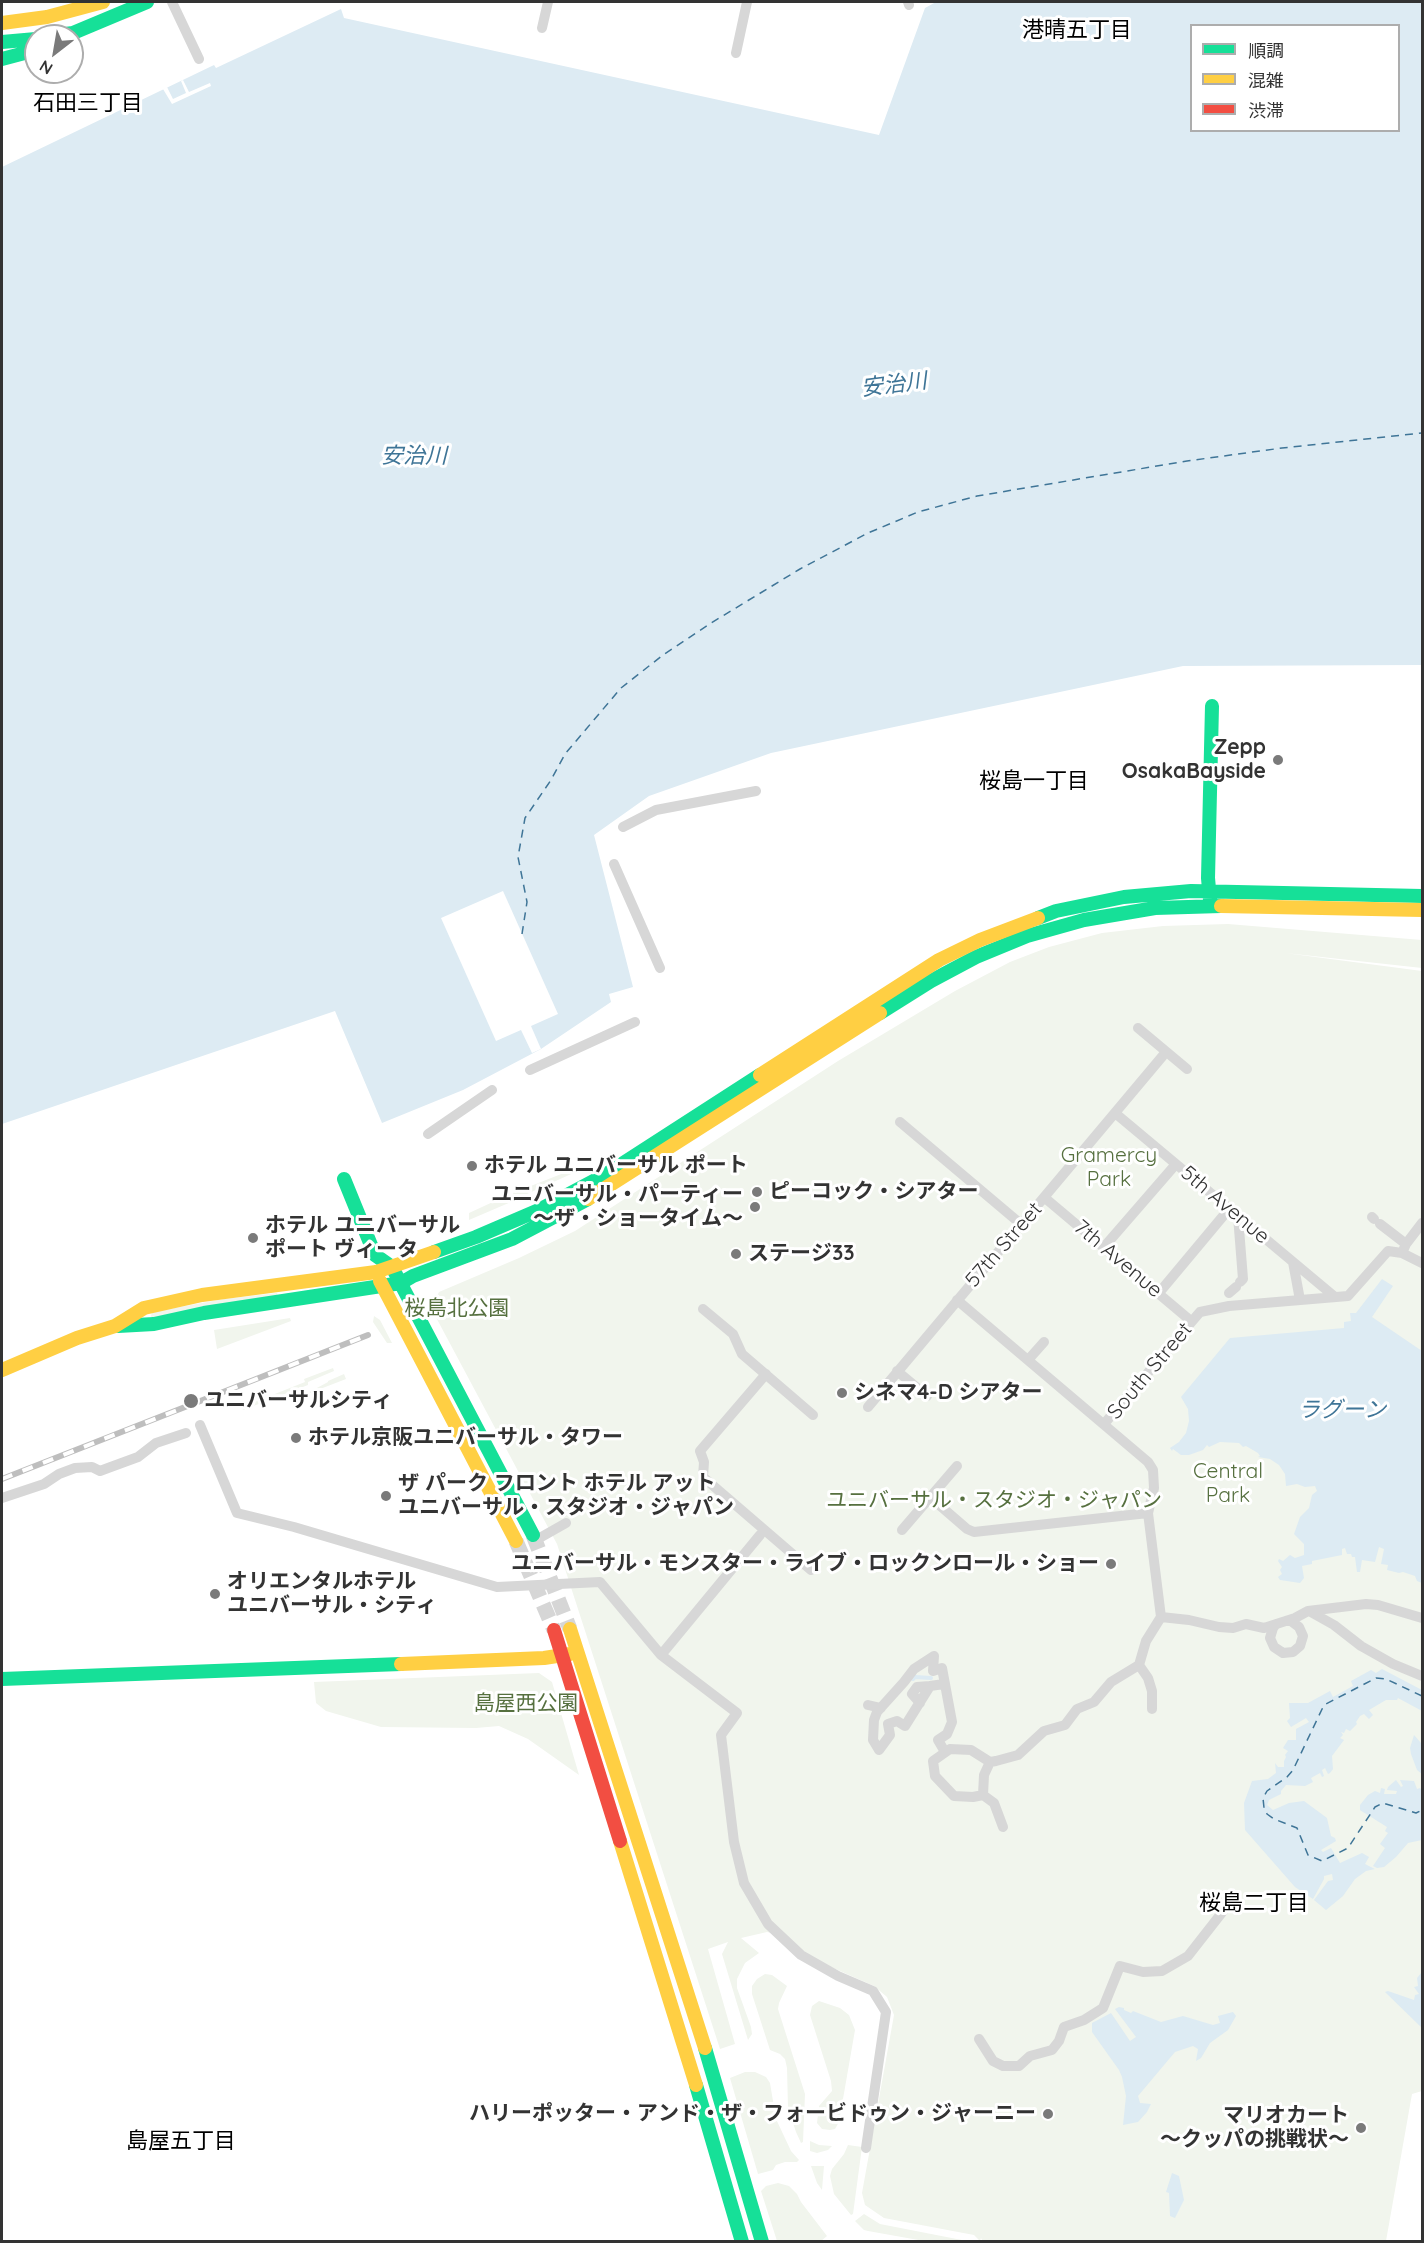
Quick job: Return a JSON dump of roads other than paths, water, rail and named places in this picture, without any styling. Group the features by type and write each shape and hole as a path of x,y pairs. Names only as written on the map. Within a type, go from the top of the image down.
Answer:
{"main road":[{"path":"2,23 47,17 103,2"},
{"path":"84,28 147,2"},
{"path":"2,42 24,40"},
{"path":"2,59 24,53"},
{"path":"1210,906 1208,878 1212,706"},
{"path":"2,1370 77,1338 115,1326 144,1308 181,1300 376,1272 476,1237 539,1210 605,1175 930,966 980,940 1056,911 1156,893 1210,891 1422,896"},
{"path":"115,1326 154,1324 204,1313 384,1287 401,1283 413,1276 512,1239 574,1208 621,1180 931,981 976,957 1027,936 1084,920 1136,910 1210,906 1422,910"},
{"path":"344,1179 375,1255 376,1272 516,1541"},
{"path":"375,1255 392,1267 535,1537"},
{"path":"570,1629 712,2070 762,2241"},
{"path":"554,1630 703,2107 742,2241"},
{"path":"2,1679 544,1658 579,1652"}],"street":[{"path":"172,2 200,59"},
{"path":"542,28 548,2"},
{"path":"736,53 747,2"},
{"path":"623,827 656,810 756,791"},
{"path":"614,864 660,968"},
{"path":"530,1070 635,1022"},
{"path":"1138,1028 1186,1069"},
{"name":"57th Street","path":"868,1407 1166,1052"},
{"path":"428,1134 492,1090"},
{"name":"5th Avenue","path":"1115,1113 1335,1297"},
{"path":"900,1122 1022,1226"},
{"path":"1104,1247 1176,1164"},
{"name":"7th Avenue","path":"1045,1198 1191,1322"},
{"path":"1234,1213 1243,1279 1235,1288"},
{"path":"1158,1294 1234,1213"},
{"path":"1375,1220 1404,1249 1422,1263"},
{"path":"1335,1297 1348,1296 1384,1253 1404,1249 1422,1223"},
{"path":"1293,1262 1300,1300"},
{"name":"South Street","path":"1161,1617 1148,1513 1154,1488 1154,1477 1145,1458 1104,1424 1200,1312 1335,1297"},
{"path":"957,1300 1104,1424"},
{"path":"703,1309 734,1334 742,1354 813,1414"},
{"path":"1028,1360 1044,1342"},
{"path":"897,1371 927,1396"},
{"path":"766,1374 700,1451 704,1462 703,1477 811,1570"},
{"path":"200,1425 237,1513 294,1527 497,1587 600,1582 661,1654 737,1713 721,1735 734,1842 744,1883 768,1924 801,1955 838,1976 873,1991 886,2012 866,2148"},
{"path":"2,1498 44,1484 59,1474 75,1468 92,1467 100,1470 108,1468 138,1456 156,1443 186,1434"},
{"path":"902,1530 957,1466"},
{"path":"930,1497 967,1529 974,1532 1148,1513"},
{"path":"535,1537 566,1523"},
{"path":"661,1654 760,1535"},
{"path":"1003,1827 994,1803 983,1795 954,1796 935,1776 933,1761 950,1749 971,1750 990,1762 1018,1755 1044,1731 1065,1725 1077,1709 1094,1702 1111,1682 1139,1665 1146,1641 1161,1617 1189,1620 1219,1627 1233,1628 1246,1624 1264,1628 1308,1611 1348,1605 1372,1605 1422,1618"},
{"path":"1308,1611 1334,1625 1360,1646 1393,1665 1422,1676"},
{"path":"944,1684 916,1687 912,1694 920,1703 905,1726 897,1721 888,1724 890,1735 879,1750 873,1740 874,1720 881,1708 914,1669 934,1656 933,1671 942,1668 952,1722 947,1734 938,1740 945,1752"},
{"path":"1139,1665 1150,1684 1152,1709"},
{"path":"868,1705 881,1708"},
{"path":"983,1795 984,1775 990,1762"},
{"path":"979,2039 993,2061 1003,2066 1019,2066 1030,2056 1052,2050 1059,2041 1064,2027 1084,2020 1103,2008 1120,1966 1143,1972 1162,1971 1188,1956 1224,1910"}],"water":[{"name":"安治川","path":"936,2 1422,2 1422,665 1183,666 771,753 649,796 594,835 633,987 609,994 611,1002 541,1049 463,1090 382,1123 335,1011 2,1124 2,167 214,65 216,68 341,9 344,18 879,135 925,8"},
{"name":"ラグーン","path":"1382,1279 1393,1286 1372,1317 1422,1351 1422,1583 1417,1581 1415,1576 1387,1570 1388,1565 1381,1564 1384,1549 1379,1547 1375,1562 1362,1560 1360,1572 1357,1572 1355,1557 1347,1554 1345,1548 1342,1549 1342,1555 1312,1561 1312,1564 1302,1566 1304,1578 1300,1583 1280,1580 1278,1577 1282,1574 1280,1570 1282,1567 1279,1559 1283,1561 1290,1555 1295,1558 1304,1555 1304,1544 1294,1534 1300,1517 1309,1508 1312,1495 1317,1491 1315,1486 1305,1487 1297,1484 1286,1486 1285,1474 1279,1465 1270,1459 1258,1457 1260,1456 1258,1453 1239,1443 1220,1442 1209,1447 1207,1445 1203,1450 1189,1455 1181,1455 1173,1449 1172,1451 1170,1448 1186,1433 1189,1421 1188,1409 1181,1397 1230,1338 1344,1328 1344,1322 1351,1321 1350,1313 1356,1313"},
{"path":"1382,1669 1422,1690 1422,1711 1398,1698 1397,1700 1386,1700 1369,1710 1373,1715 1369,1719 1364,1714 1360,1716 1357,1724 1350,1731 1346,1729 1344,1733 1341,1732 1343,1735 1340,1738 1344,1740 1332,1756 1333,1769 1330,1773 1328,1774 1325,1768 1322,1770 1324,1776 1322,1777 1320,1773 1311,1778 1313,1782 1305,1786 1286,1785 1281,1794 1269,1800 1267,1805 1273,1810 1289,1803 1304,1801 1327,1818 1331,1836 1335,1838 1336,1841 1321,1850 1323,1852 1331,1848 1340,1863 1362,1853 1369,1857 1365,1864 1375,1869 1366,1871 1355,1879 1343,1896 1326,1910 1314,1900 1328,1881 1333,1880 1332,1874 1324,1876 1313,1899 1295,1887 1245,1830 1244,1803 1252,1781 1268,1779 1276,1773 1275,1763 1278,1767 1284,1767 1285,1755 1288,1751 1283,1748 1288,1740 1296,1740 1296,1729 1309,1722 1306,1718 1291,1727 1287,1721 1290,1718 1289,1703 1308,1703 1330,1691 1333,1697 1353,1686 1351,1681 1371,1670 1376,1673"},
{"path":"1414,1735 1422,1742 1422,1774 1417,1770 1411,1754 1410,1748"},
{"path":"1396,1780 1401,1787 1403,1786 1400,1780 1414,1781 1417,1789 1422,1790 1422,1840 1408,1843 1384,1867 1377,1868 1373,1866 1385,1848 1380,1844 1388,1833 1385,1831 1387,1827 1360,1810 1360,1805 1368,1795 1375,1791 1380,1793 1381,1788 1385,1789 1384,1794 1396,1794 1397,1791 1387,1790"},
{"path":"1422,1972 1422,2028 1385,1992 1414,2000 1415,1995 1419,1994 1414,1987 1418,1986 1417,1978"},
{"path":"1119,2007 1161,2022 1183,2016 1213,2025 1220,2023 1218,2016 1233,2012 1236,2016 1228,2030 1210,2043 1201,2058 1196,2061 1198,2049 1193,2046 1175,2052 1138,2096 1140,2103 1151,2104 1147,2112 1138,2122 1123,2125 1126,2096 1122,2077 1092,2032 1092,2023 1111,2013 1130,2041 1136,2037 1115,2009"},
{"path":"1172,2173 1179,2176 1184,2200 1175,2218 1170,2216 1169,2193 1166,2192"}],"waterway":[{"path":"913,1679 915,1677 931,1678"}],"tunnel":[{"path":"533,1535 570,1629"},
{"path":"516,1541 554,1630"}],"railway":[{"path":"2,1479 368,1335"}],"place":[{"name":"Zepp OsakaBayside","path":"1278,760"},
{"name":"ホテル ユニバーサル ポート","path":"472,1166"},
{"name":"ピーコック・シアター","path":"757,1192"},
{"name":"ユニバーサル・パーティー ～ザ・ショータイム～","path":"755,1207"},
{"name":"ホテル ユニバーサル ポート ヴィータ","path":"253,1238"},
{"name":"ステージ33","path":"736,1254"},
{"name":"シネマ4-D シアター","path":"842,1393"},
{"name":"ユニバーサルシティ","path":"191,1401"},
{"name":"ホテル京阪ユニバーサル・タワー","path":"296,1438"},
{"name":"ザ パーク フロント ホテル アット ユニバーサル・スタジオ・ジャパン","path":"386,1496"},
{"name":"ユニバーサル・モンスター・ライブ・ロックンロール・ショー","path":"1111,1564"},
{"name":"オリエンタルホテル ユニバーサル・シティ","path":"215,1594"},
{"name":"ハリーポッター・アンド・ザ・フォービドゥン・ジャーニー","path":"1048,2114"},
{"name":"マリオカート ～クッパの挑戦状～","path":"1361,2128"}],"district":[{"name":"港晴五丁目","path":"1077,30"},
{"name":"石田三丁目","path":"88,103"},
{"name":"桜島一丁目","path":"1034,781"},
{"name":"桜島二丁目","path":"1254,1903"},
{"name":"島屋五丁目","path":"181,2141"}],"park label":[{"name":"Gramercy Park","path":"1109,1168"},
{"name":"桜島北公園","path":"457,1309"},
{"name":"Central Park","path":"1228,1484"},
{"name":"ユニバーサル・スタジオ・ジャパン","path":"994,1501"},
{"name":"島屋西公園","path":"526,1704"}]}
